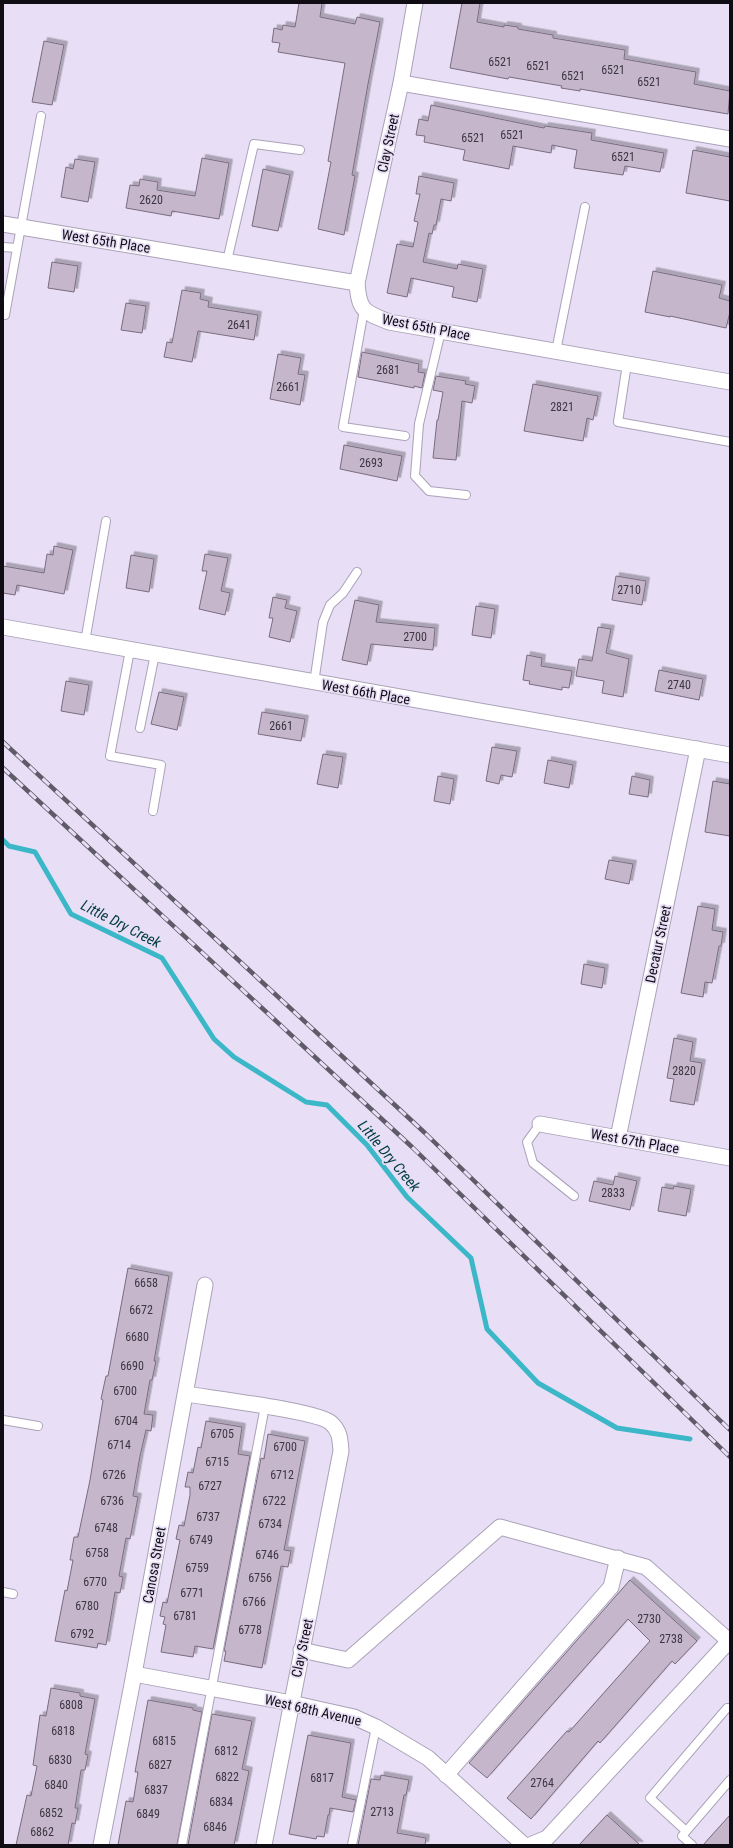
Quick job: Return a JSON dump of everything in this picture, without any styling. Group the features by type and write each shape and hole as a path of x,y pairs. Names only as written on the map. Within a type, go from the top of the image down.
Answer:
{"street":[{"name":"Clay Street","path":"357,283 401,83 415,3"},
{"path":"401,83 730,139"},
{"name":"West 65th Place","path":"3,224 357,283 359,303 364,310 373,316 389,322 730,382"},
{"name":"West 66th Place","path":"3,627 730,755"},
{"name":"Decatur Street","path":"618,1138 698,749"},
{"name":"West 67th Place","path":"540,1124 730,1158"},
{"name":"Canosa Street","path":"101,1845 186,1394 205,1285"},
{"path":"186,1394 265,1406"},
{"name":"Clay Street","path":"264,1845 290,1703 342,1451 340,1434 330,1422 322,1418 265,1406"},
{"path":"301,1650 348,1660 500,1527 618,1558 646,1567 729,1641 547,1838 530,1845"},
{"path":"446,1775 611,1587 618,1558"},
{"name":"West 68th Avenue","path":"134,1674 290,1703 354,1717 376,1727 428,1758 524,1845"}],"lane":[{"path":"3,315 5,315 41,116"},
{"path":"227,262 254,144 300,150"},
{"path":"556,351 585,207"},
{"path":"3,246 16,248"},
{"path":"364,310 343,427 405,436"},
{"path":"441,331 420,424 414,476 429,491 466,495"},
{"path":"627,364 618,422 730,442"},
{"path":"84,642 106,521"},
{"path":"314,682 323,622 330,605 343,594 358,572"},
{"path":"130,650 110,756 161,765 152,811"},
{"path":"140,728 155,654"},
{"path":"540,1124 527,1142 533,1163 574,1196"},
{"path":"182,1845 210,1689 265,1406"},
{"path":"3,1420 38,1426"},
{"path":"3,1592 13,1594"},
{"path":"686,1831 650,1798 727,1708 730,1708"},
{"path":"352,1845 376,1727"},
{"path":"692,1845 682,1836 730,1780"}],"building":[{"path":"299,3 322,3 320,17 355,24 357,17 380,22 352,175 355,176 344,235 318,229 331,162 328,161 345,63 278,52 280,43 272,42 274,28 282,30 283,25 295,27"},
{"path":"462,3 480,3 477,22 504,27 504,25 518,27 518,29 553,35 553,38 625,50 624,59 696,72 694,84 730,91 728,114 580,89 580,91 561,88 562,86 509,77 508,79 450,68"},
{"path":"44,41 64,45 52,105 32,102"},
{"path":"431,105 544,128 545,126 592,133 591,140 664,153 660,172 625,166 623,175 574,168 577,150 552,145 551,153 513,146 509,169 463,160 465,150 424,142 425,136 416,135 419,119 428,121"},
{"path":"693,150 730,157 730,201 686,193"},
{"path":"202,158 229,163 219,219 172,211 171,216 126,208 130,185 139,186 140,179 158,182 157,190 195,196"},
{"path":"75,159 95,162 88,202 61,197 66,167 73,169"},
{"path":"263,169 290,175 278,231 252,226"},
{"path":"419,176 454,183 451,201 441,199 436,225 434,225 432,234 429,233 423,262 457,269 458,264 483,269 477,302 452,297 454,287 411,278 407,297 387,293 397,244 413,247 418,222 414,221 420,194 416,194"},
{"path":"52,262 78,266 74,292 48,288"},
{"path":"653,271 722,285 719,298 730,301 730,312 726,328 645,312"},
{"path":"182,290 201,293 200,299 209,301 208,307 258,315 254,340 198,331 192,362 164,357 167,342 172,343"},
{"path":"126,303 146,306 142,333 121,330"},
{"path":"362,352 419,364 418,372 425,373 422,388 414,386 414,388 358,377"},
{"path":"278,354 301,358 298,374 305,375 300,405 270,399"},
{"path":"436,376 466,381 465,384 475,386 472,403 462,401 456,460 433,458 437,420 443,392 433,390"},
{"path":"533,384 598,396 593,420 587,418 583,441 524,431"},
{"path":"344,445 402,456 397,481 340,469"},
{"path":"54,546 73,550 64,594 17,585 15,595 3,593 3,566 44,573 47,554 53,555"},
{"path":"205,554 228,558 221,591 230,593 225,615 199,609 207,571 202,571"},
{"path":"131,555 154,559 149,592 126,588"},
{"path":"616,576 646,581 642,605 612,600"},
{"path":"273,597 287,600 285,608 297,611 290,642 269,637 273,618 269,618"},
{"path":"355,600 379,605 376,622 435,628 433,650 371,644 367,665 342,660"},
{"path":"476,606 495,609 491,638 472,635"},
{"path":"598,627 611,629 606,653 629,659 623,697 602,693 604,681 576,676 579,659 592,661"},
{"path":"527,655 542,658 541,666 572,671 569,688 562,687 562,690 529,684 530,681 523,680"},
{"path":"659,670 703,679 699,700 655,691"},
{"path":"66,681 89,685 84,715 61,711"},
{"path":"159,692 184,697 177,730 151,724"},
{"path":"262,712 305,719 301,741 258,734"},
{"path":"492,747 517,751 512,777 501,775 499,784 486,781"},
{"path":"323,754 343,757 338,788 317,784"},
{"path":"548,760 573,765 569,788 544,783"},
{"path":"438,776 454,779 450,804 434,801"},
{"path":"632,776 650,780 648,797 629,794"},
{"path":"713,781 730,784 730,836 705,832"},
{"path":"609,860 633,864 629,884 605,879"},
{"path":"698,906 715,909 712,930 723,932 712,983 705,982 703,997 681,993"},
{"path":"584,964 605,968 602,988 581,984"},
{"path":"674,1038 693,1042 690,1061 702,1063 694,1105 670,1101 674,1079 667,1078"},
{"path":"615,1176 637,1181 630,1210 589,1201 594,1181 613,1185"},
{"path":"674,1186 691,1189 686,1216 658,1211 662,1187 673,1189"},
{"path":"128,1268 169,1276 154,1361 156,1361 152,1380 150,1380 144,1414 153,1415 151,1431 146,1430 140,1456 133,1496 138,1497 130,1539 126,1538 119,1576 123,1577 120,1593 115,1592 106,1645 98,1643 97,1648 55,1641 65,1590 67,1591 73,1560 70,1560 74,1537 78,1537 90,1480 103,1400 101,1399 106,1376 108,1376"},
{"path":"206,1421 242,1427 238,1454 250,1456 213,1649 195,1646 193,1657 161,1652 166,1625 163,1624 165,1617 160,1616 163,1602 167,1603 180,1540 176,1539 179,1525 184,1526 190,1495 190,1487 185,1487 188,1472 193,1473 198,1447 201,1448"},
{"path":"268,1434 305,1441 284,1550 291,1551 288,1567 281,1566 262,1668 224,1661 226,1651 224,1651 261,1458 264,1459"},
{"path":"630,1580 697,1641 675,1664 672,1661 600,1743 598,1741 531,1819 507,1798 567,1731 569,1732 650,1641 628,1619 487,1778 469,1763"},
{"path":"51,1688 80,1693 80,1696 95,1699 85,1754 88,1755 85,1770 81,1770 75,1808 78,1808 75,1824 72,1823 68,1845 16,1845 27,1795 31,1796 37,1766 33,1765 40,1715 46,1716"},
{"path":"148,1700 193,1708 193,1710 202,1712 177,1845 118,1845 126,1801 133,1802 138,1772 135,1772"},
{"path":"212,1714 252,1721 242,1769 249,1771 234,1845 188,1845"},
{"path":"308,1735 351,1743 342,1797 356,1800 353,1812 330,1808 324,1837 317,1836 316,1839 289,1834"},
{"path":"381,1775 409,1780 406,1795 404,1795 397,1833 426,1838 425,1845 358,1845 371,1779 380,1780"},
{"path":"607,1815 640,1845 579,1845"},
{"path":"730,1815 730,1845 703,1845"}],"waterway":[{"name":"Little Dry Creek","path":"3,840 9,846 35,852 71,914 162,958 214,1039 234,1057 306,1102 327,1105 367,1145 407,1197 471,1258 487,1329 538,1383 617,1428 690,1439"}],"railway":[{"path":"3,742 425,1133 730,1430"},
{"path":"3,768 412,1147 730,1457"}]}
